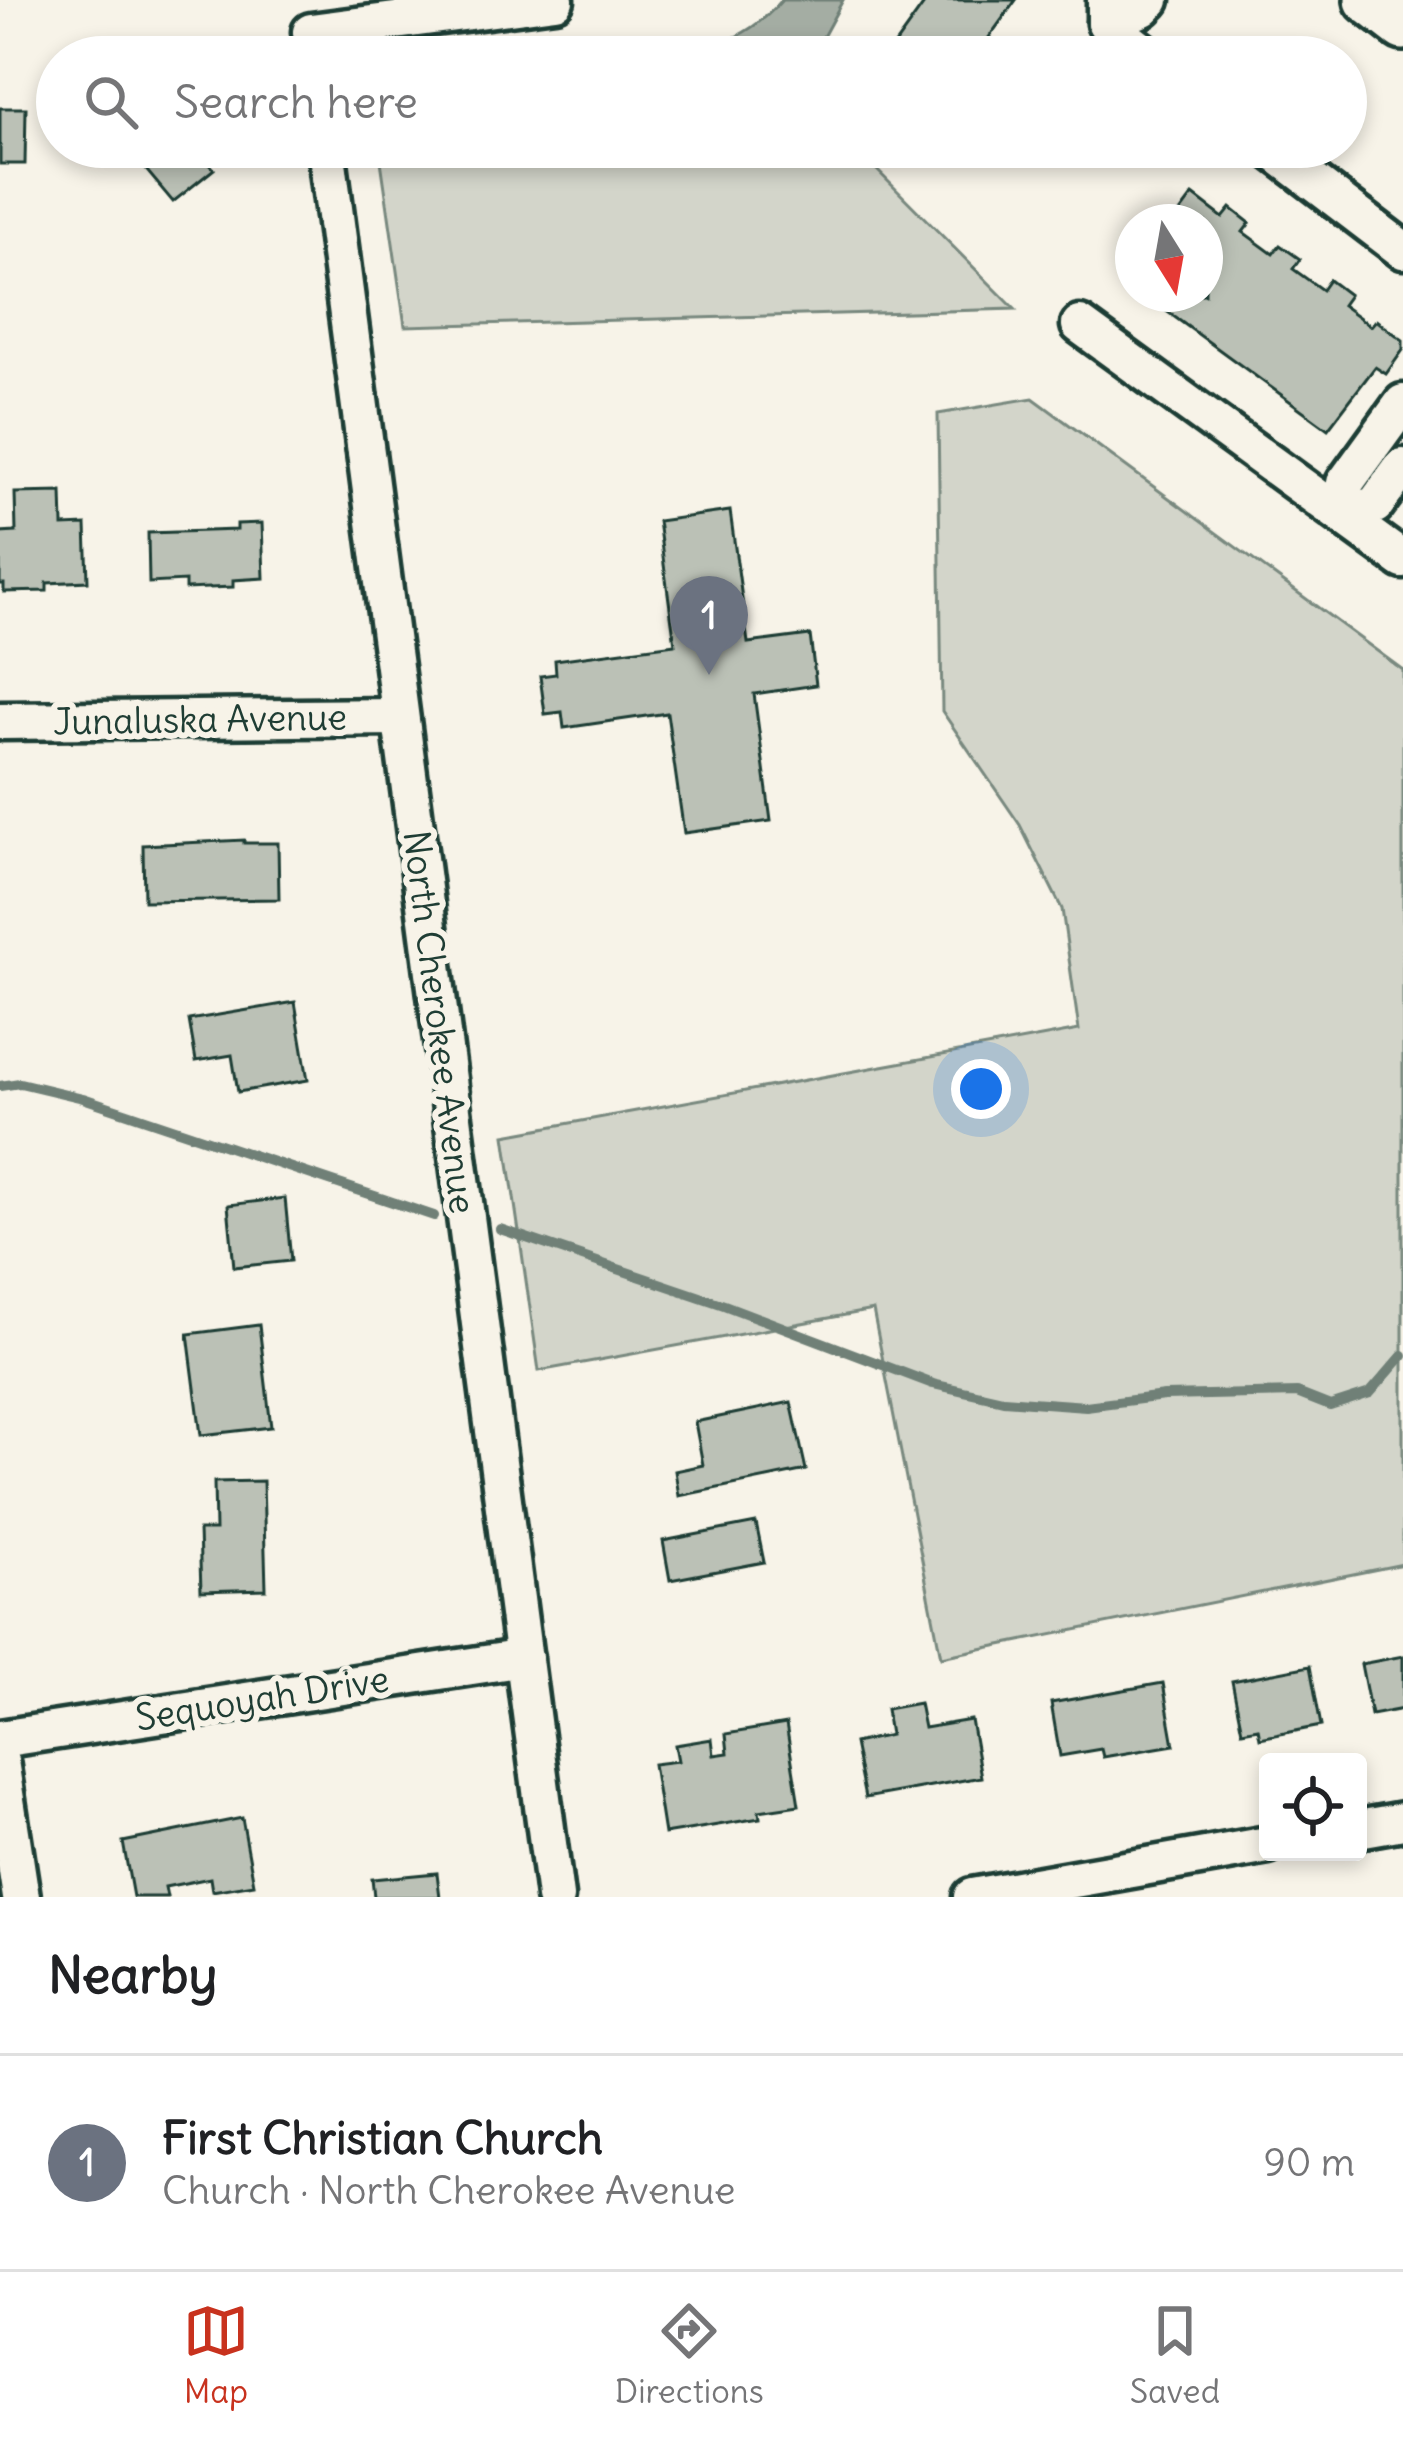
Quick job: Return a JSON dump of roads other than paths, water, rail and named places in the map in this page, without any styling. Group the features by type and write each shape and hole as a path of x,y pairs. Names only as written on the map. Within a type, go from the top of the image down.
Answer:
{"main road":[{"path":"1368,0 1403,27"}],"street":[{"path":"310,30 429,9 554,0"},
{"path":"1106,11 1144,8 1151,0"},
{"path":"1106,11 1130,36"},
{"name":"North Cherokee Avenue","path":"329,168 555,1897"},
{"path":"1296,168 1403,250"},
{"path":"1080,325 1403,560"},
{"path":"1342,515 1345,483 1403,403"},
{"path":"1342,515 1376,505 1403,466"},
{"name":"Junaluska Avenue","path":"0,721 400,717"},
{"name":"Sequoyah Drive","path":"0,1739 524,1658"},
{"path":"0,1761 21,1897"},
{"path":"1367,1827 1403,1821"},
{"path":"972,1897 1259,1847"}],"waterway":[{"path":"0,1086 20,1083 83,1098 434,1216"},
{"path":"500,1229 724,1305 933,1384 1003,1400 1086,1406 1164,1396 1297,1393 1330,1406 1370,1393 1403,1355"}],"place":[{"name":"First Christian Church","path":"709,675"}]}
